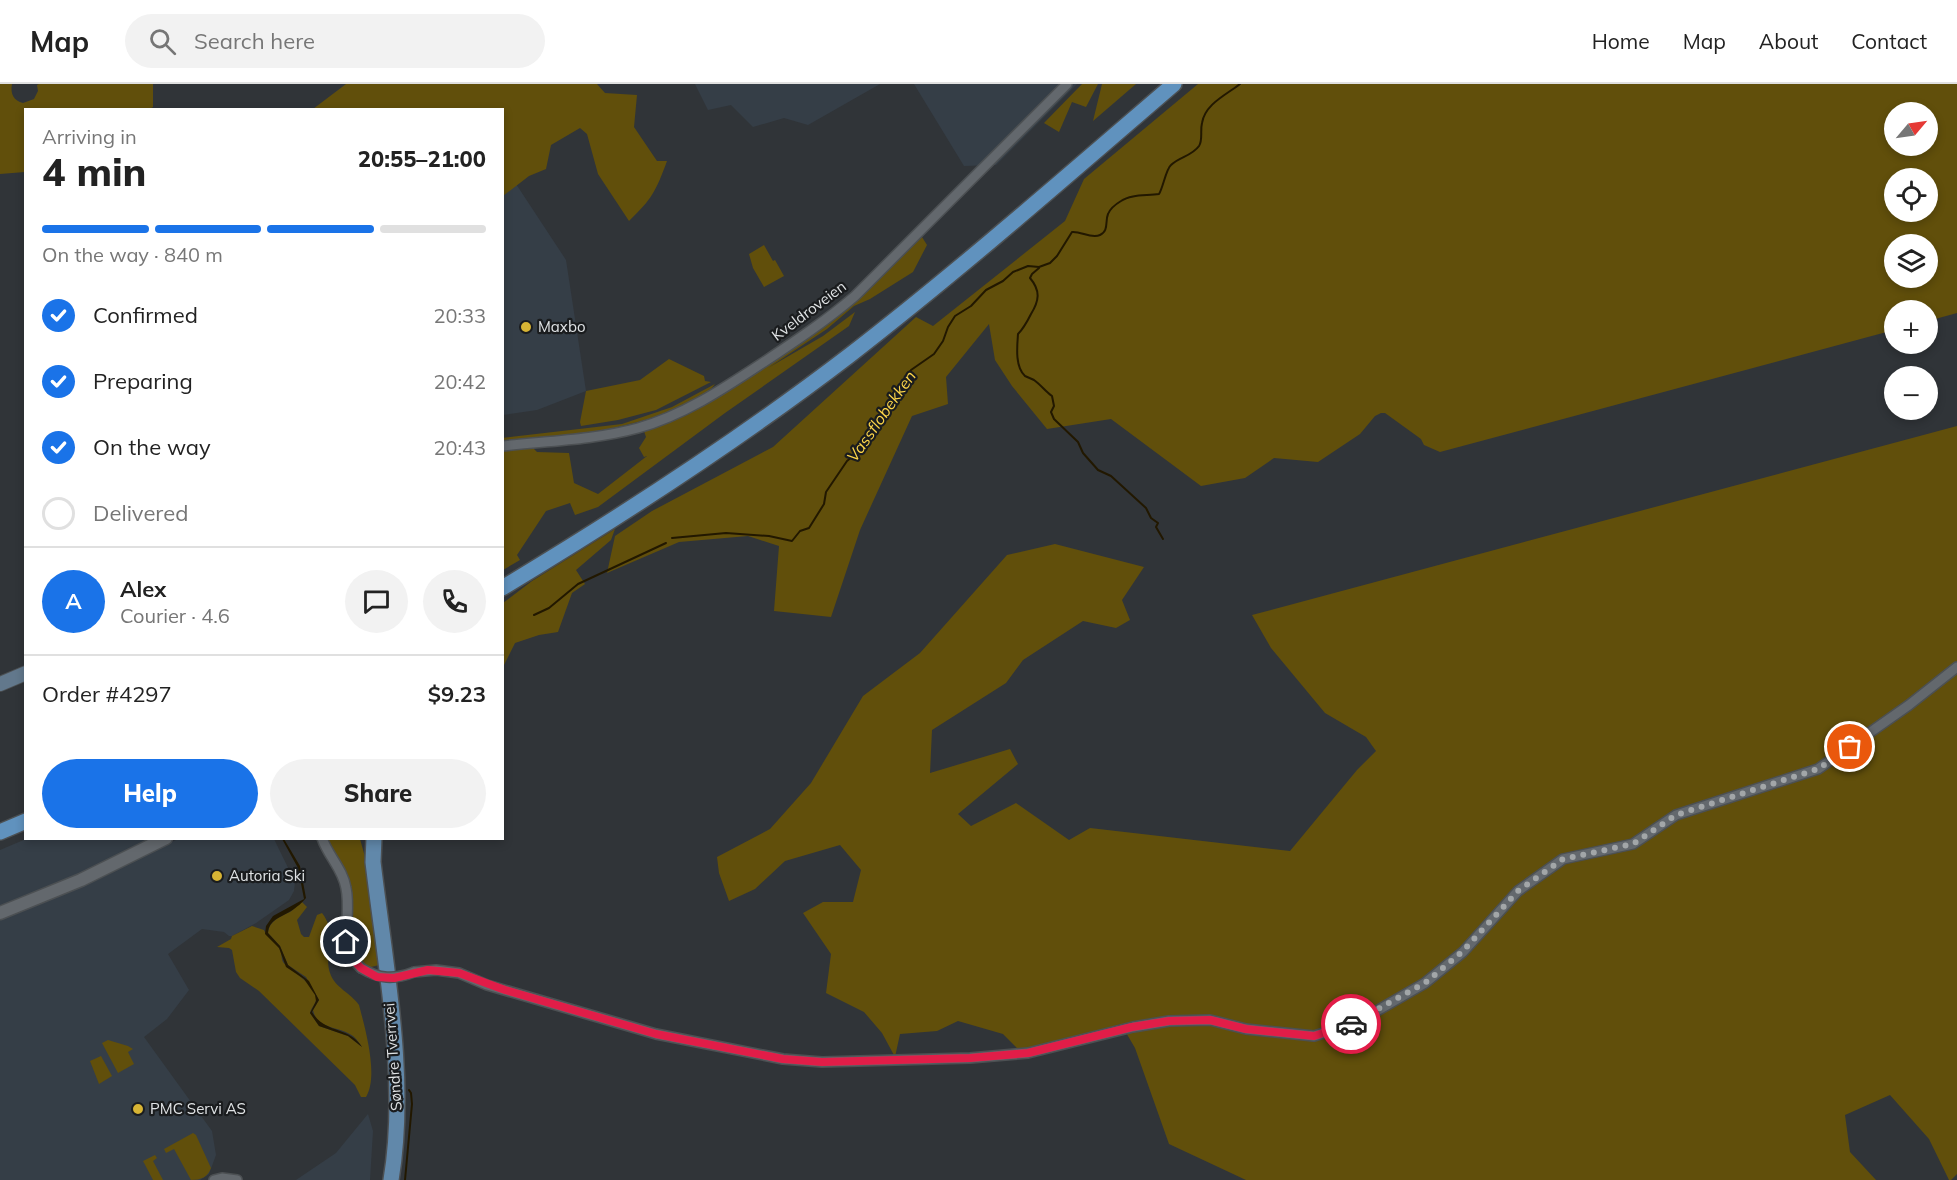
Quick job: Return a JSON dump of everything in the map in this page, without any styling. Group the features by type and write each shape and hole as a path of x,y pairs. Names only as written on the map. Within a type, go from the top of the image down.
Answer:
{"highway":[{"path":"504,587 695,466 849,355 1015,221 1168,87"},
{"path":"504,580 693,461 793,390 951,267 1168,87"},
{"path":"504,595 560,553"},
{"path":"504,575 537,561"},
{"path":"0,832 24,822"},
{"path":"0,839 24,829"}],"main road":[{"path":"0,684 24,674"},
{"path":"365,840 373,862"},
{"path":"373,862 374,840"},
{"name":"Søndre Tverrvei","path":"373,862 397,1086 397,1128 391,1180"}],"street":[{"name":"Kveldroveien","path":"504,446 601,435 639,428 670,417 732,383 825,321 855,296 1067,84"},
{"path":"1168,87 1176,89 1184,84"},
{"path":"323,840 343,876 347,890 347,946 361,968 370,974 385,978 436,970 459,973 505,990 656,1034 772,1057 822,1062 970,1058 1028,1053 1132,1027 1169,1021 1210,1020 1246,1029 1314,1036 1356,1023 1425,983 1462,952 1518,891 1563,859 1633,844 1676,815 1818,769 1901,711 1957,667"},
{"path":"0,913 81,880 162,840"},
{"path":"214,1180 222,1178 237,1180"}],"shaded area":[{"path":"0,84 12,84 13,96 17,101 23,103 34,99 39,84 153,84 151,108 24,108 24,172 0,174"},
{"path":"346,84 597,84 605,93 637,95 634,127 657,161 667,161 653,194 629,221 598,174 587,134 580,128 551,145 546,169 529,176 504,195 504,108 314,108"},
{"path":"695,84 880,84 808,125 784,118 753,127 731,105 708,110"},
{"path":"914,84 1077,84 996,165 964,166"},
{"path":"1082,84 1098,84 1086,107 1072,102 1059,132 1044,123"},
{"path":"1102,84 1136,84 1093,121"},
{"path":"1198,84 1957,84 1957,313 1938,318 1938,300 1884,300 1884,333 1440,452 1424,445 1421,439 1385,413 1381,413 1375,416 1360,434 1318,462 1274,458 1245,478 1201,486 1111,419 1047,429 1012,386 995,360 989,324 946,377 948,404 912,416 860,530 831,617 774,611 779,546 748,536 679,542 607,573 615,536 652,511 773,447 916,317 933,326 1065,221 1084,179"},
{"path":"516,184 566,260 586,391 537,410 504,415 504,194"},
{"path":"922,237 927,245 913,272 870,299 854,306 827,329 768,368 823,336 855,312 849,326 725,413 598,507 575,515 570,503 546,511 517,555 520,560 504,569 504,451 533,448 537,452 569,453 574,483 598,494 647,456 644,457 639,448 646,437 644,431 687,415 808,339 863,296"},
{"path":"764,245 784,276 764,287 753,268 749,254"},
{"path":"669,359 704,376 705,381 711,382 656,410 618,420 581,426 586,391 640,380"},
{"path":"715,384 708,392 671,411 624,426 504,442 504,438 622,424 672,407"},
{"path":"1957,426 1957,1174 1951,1180 1929,1139 1890,1095 1845,1115 1850,1152 1876,1180 1246,1180 1169,1144 1135,1048 1121,1024 1023,1054 1003,1034 958,1021 937,1031 900,1034 895,1057 882,1033 864,1012 826,993 831,954 803,913 823,902 853,902 861,870 840,845 785,861 755,889 729,901 719,873 717,857 770,829 811,783 863,696 920,653 1007,555 1055,544 1144,567 1122,600 1130,620 1116,628 1083,621 1023,660 1006,683 932,730 930,773 1010,749 1018,764 958,814 971,826 1016,803 1069,840 1090,828 1290,851 1357,770 1376,751 1366,737 1325,713 1271,648 1252,615"},
{"path":"615,529 611,540 576,570 585,584 572,593 558,632 539,635 515,643 504,665 504,602 532,581"},
{"path":"24,840 152,840 65,880 0,906 0,850"},
{"path":"176,840 274,840 295,882 294,891 289,900 256,923 232,936 224,932 202,929 168,954 189,990 167,1019 144,1037 212,1131 216,1155 209,1174 200,1180 0,1180 0,919 24,911"},
{"path":"283,840 300,866 306,898 295,908 273,921 268,933 280,946 288,965 309,981 319,1000 312,1012 317,1019 351,1036 362,1047 348,1036 319,1026 310,1013 316,1001 315,995 304,979 286,967 279,948 265,934 266,926 273,916 304,899 298,868"},
{"path":"326,840 360,840 367,864 379,965 367,968 354,952 350,931 351,888 344,868"},
{"path":"302,902 307,907 297,920 301,934 309,937 317,915 322,913 329,929 328,965 332,978 359,1005 371,1065 370,1088 366,1097 361,1097 355,1085 259,991 240,978 236,972 232,950 217,947 252,926 264,930 280,950 283,962 313,989 306,977 288,965 280,946 268,933 270,925 275,920","holes":["314,991 319,1000 313,1010 319,1021 353,1036 362,1047 348,1036 319,1026 310,1013 316,1000"]},
{"path":"108,1040 133,1049 128,1052 134,1064 118,1073 102,1043"},
{"path":"101,1056 112,1076 99,1084 90,1061"},
{"path":"368,1114 373,1131 370,1180 296,1180 336,1153"},
{"path":"193,1133 211,1168 204,1177 191,1180 174,1149 166,1153 164,1149"},
{"path":"155,1155 157,1158 153,1161 163,1180 153,1180 143,1161"}],"waterway":[{"name":"Vassflobekken","path":"672,538 726,533 769,536 792,541 800,531 809,528 824,504 826,492 847,461 860,450 879,424 891,396 911,370 934,354 955,316 971,306 986,290 1003,281 1013,272 1028,266 1039,267 1050,263 1072,232 1093,236 1103,233 1109,212 1121,201 1134,196 1159,194 1171,165 1199,146 1202,123 1207,110 1240,84"},
{"path":"1039,268 1030,278 1036,287 1038,296 1036,305 1018,334 1017,356 1022,372 1052,396 1054,406 1051,412 1054,419 1078,442 1083,453 1098,470 1111,476 1146,508 1151,518 1158,523 1156,527 1163,539"},
{"name":"Vassflobekken","path":"534,615 549,608 578,584 666,543"},
{"path":"405,1180 412,1104 409,1090"}],"way so far":[{"path":"1351,1024 1425,983 1462,952 1518,891 1563,859 1633,844 1676,815 1818,769 1850,747"}],"place":[{"name":"Maxbo","path":"526,327"},
{"name":"Autoria Ski","path":"217,876"},
{"name":"PMC Servi AS","path":"138,1109"}],"route":[{"path":"346,942 356,963 377,977 394,978 428,970 459,973 505,990 656,1034 783,1059 822,1062 970,1058 1028,1053 1132,1027 1169,1021 1210,1020 1246,1029 1314,1036 1351,1024"}]}
